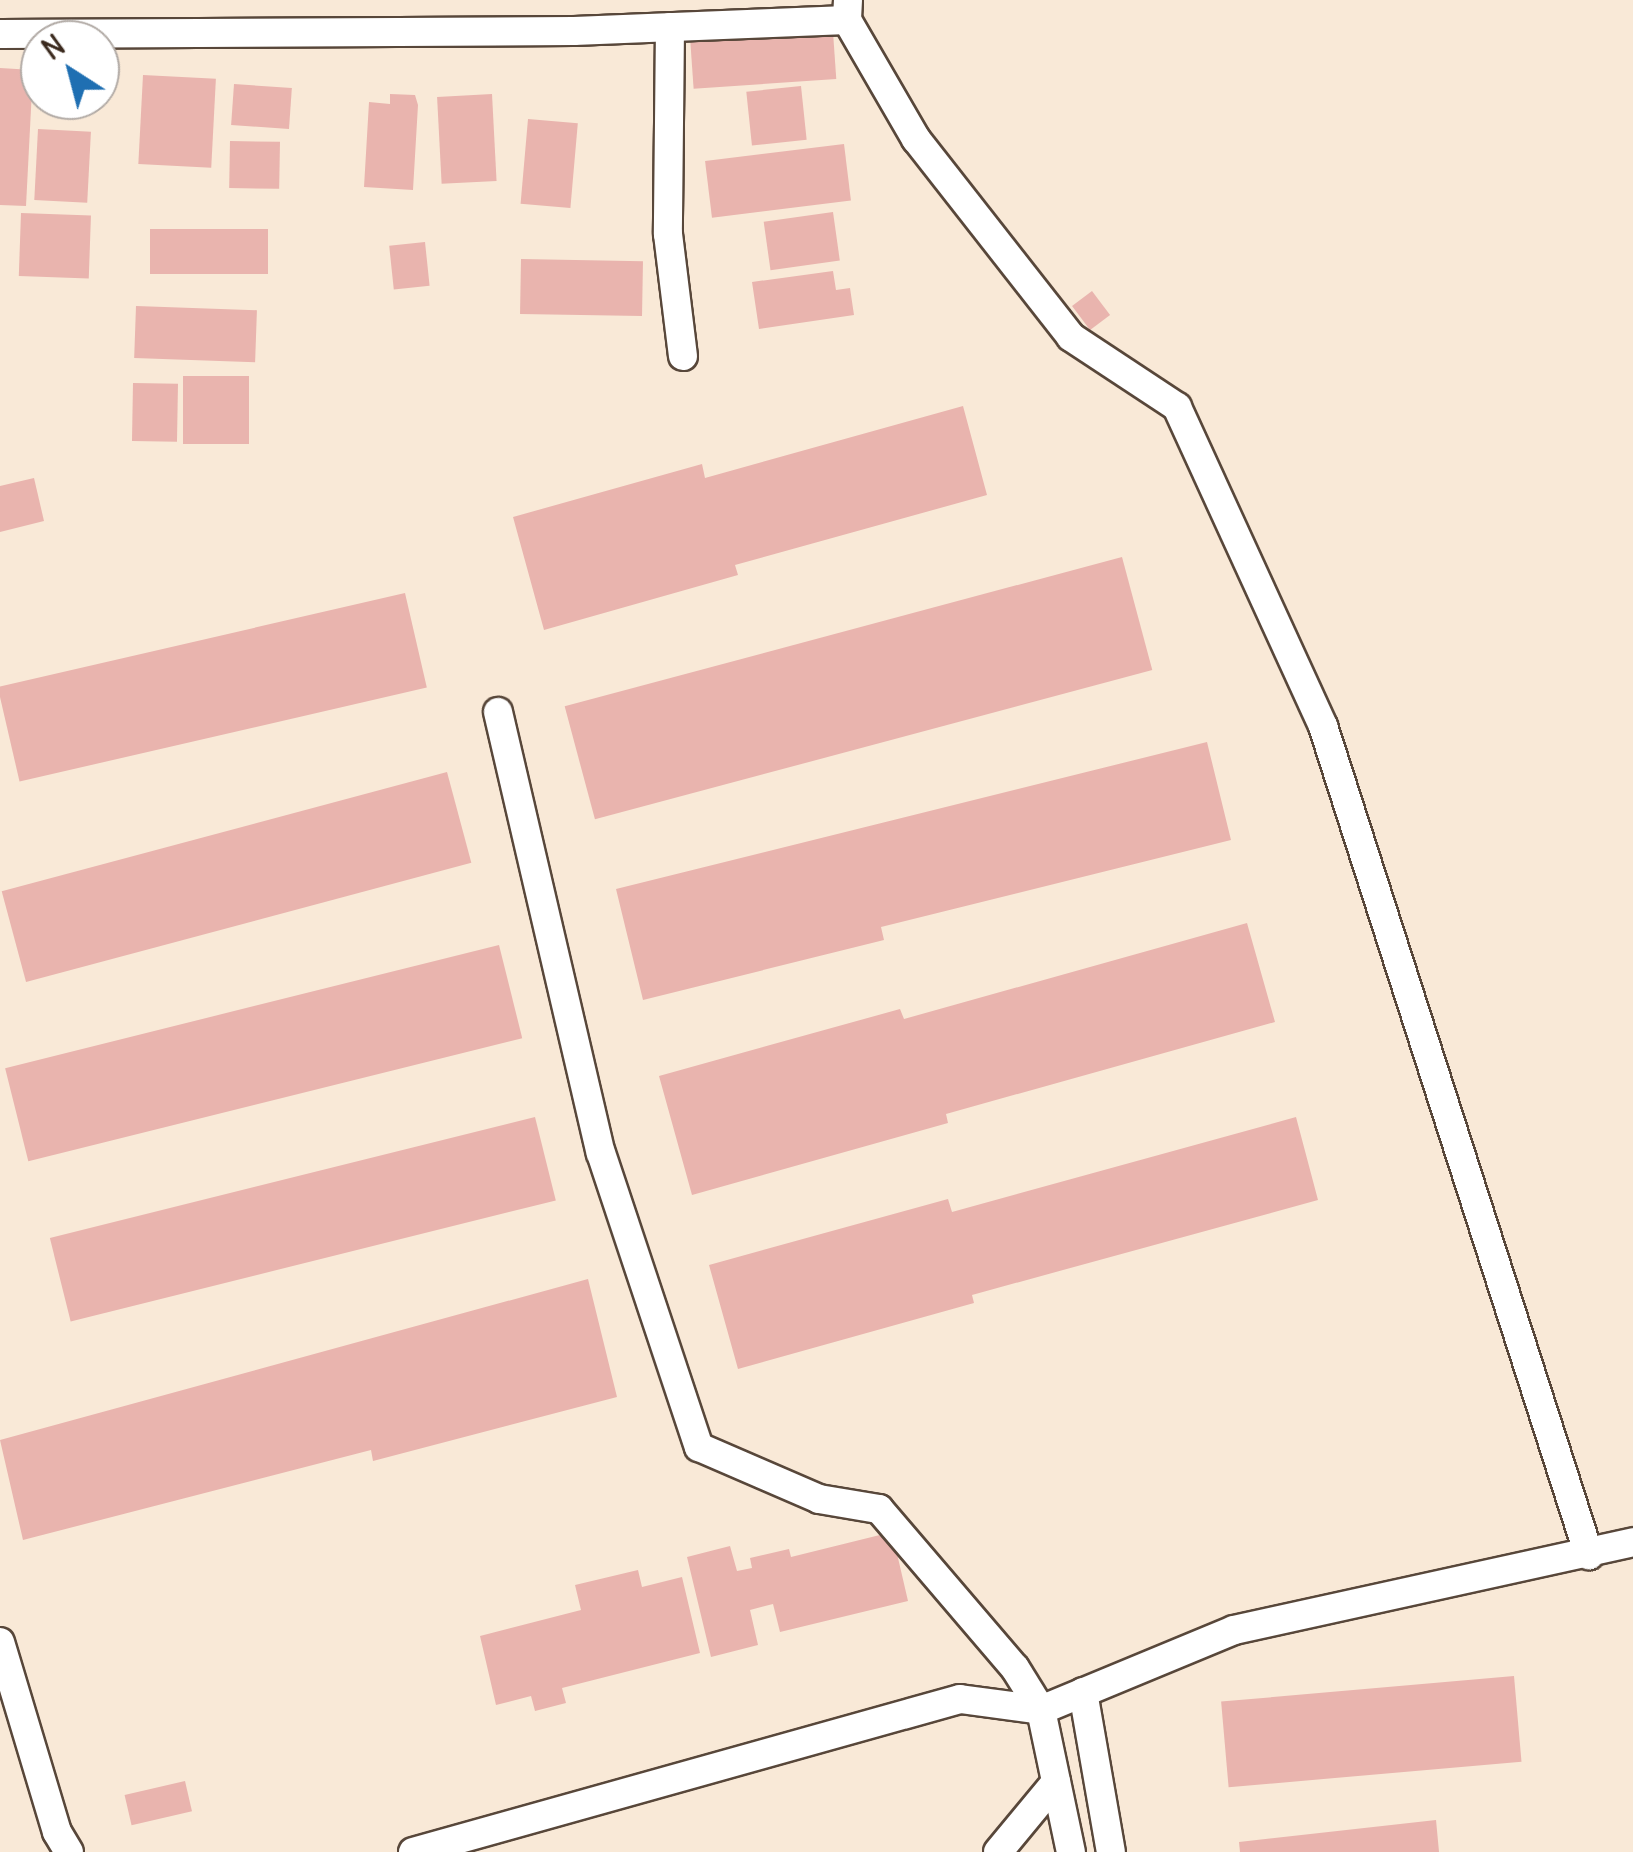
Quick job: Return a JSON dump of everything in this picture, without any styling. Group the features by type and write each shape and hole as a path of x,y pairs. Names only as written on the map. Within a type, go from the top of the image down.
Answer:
{"street":[{"path":"0,34 670,27 847,10 916,139 1071,337 1178,407 1323,726 1589,1555"},
{"path":"670,27 668,234 683,356"},
{"path":"498,712 601,1153 699,1447 819,1499 879,1508 1015,1668 1041,1710 1071,1852"},
{"path":"413,1852 960,1698 1041,1710 1234,1630 1589,1555 1633,1542"},
{"path":"0,1642 57,1832 70,1852"},
{"path":"1083,1692 1111,1852"},
{"path":"998,1852 1056,1782"}],"building":[{"path":"833,32 836,79 694,89 690,42"},
{"path":"0,68 20,69 20,120 30,120 26,206 0,205"},
{"path":"143,75 216,79 211,168 138,164"},
{"path":"234,84 292,88 289,129 231,125"},
{"path":"801,86 807,140 752,145 746,92"},
{"path":"390,94 415,95 418,105 413,190 364,187 369,102 390,104"},
{"path":"492,94 497,181 442,184 437,97"},
{"path":"528,119 578,123 570,208 521,204"},
{"path":"38,129 91,132 87,203 34,200"},
{"path":"230,141 280,142 279,189 229,188"},
{"path":"844,144 851,201 712,218 705,161"},
{"path":"833,212 840,261 771,270 764,222"},
{"path":"21,213 91,215 89,278 19,276"},
{"path":"150,229 268,229 268,274 150,274"},
{"path":"425,242 430,286 394,290 389,246"},
{"path":"521,259 643,261 642,316 520,314"},
{"path":"833,271 836,290 850,288 854,315 759,329 752,282"},
{"path":"1092,291 1110,315 1090,330 1072,306"},
{"path":"136,306 257,310 255,362 134,358"},
{"path":"183,376 249,376 249,444 183,444"},
{"path":"133,383 178,384 177,442 132,441"},
{"path":"963,406 987,495 735,565 738,575 544,630 513,517 702,464 705,478"},
{"path":"34,478 44,521 0,532 0,486"},
{"path":"1122,557 1152,670 595,819 565,706"},
{"path":"405,593 427,688 20,782 0,687"},
{"path":"1207,742 1231,840 881,927 884,940 643,1000 616,889"},
{"path":"447,772 471,863 26,982 2,891"},
{"path":"1247,923 1275,1022 946,1114 948,1123 692,1195 659,1076 900,1009 904,1019"},
{"path":"499,945 522,1038 28,1161 5,1068"},
{"path":"535,1117 556,1200 71,1321 50,1238"},
{"path":"1296,1117 1318,1200 972,1295 974,1303 738,1369 709,1265 948,1199 952,1212"},
{"path":"588,1279 617,1397 373,1461 371,1450 23,1540 0,1440"},
{"path":"892,1532 908,1601 780,1632 773,1604 750,1610 758,1645 711,1657 687,1557 730,1546 737,1571 752,1568 750,1558 789,1549 791,1557"},
{"path":"638,1570 642,1587 682,1577 700,1653 562,1688 566,1703 535,1711 531,1696 496,1705 480,1636 581,1610 575,1585"},
{"path":"1514,1676 1521,1762 1229,1787 1221,1702"},
{"path":"185,1781 192,1811 132,1825 125,1795"},
{"path":"1436,1820 1439,1852 1240,1852 1239,1842"}]}
